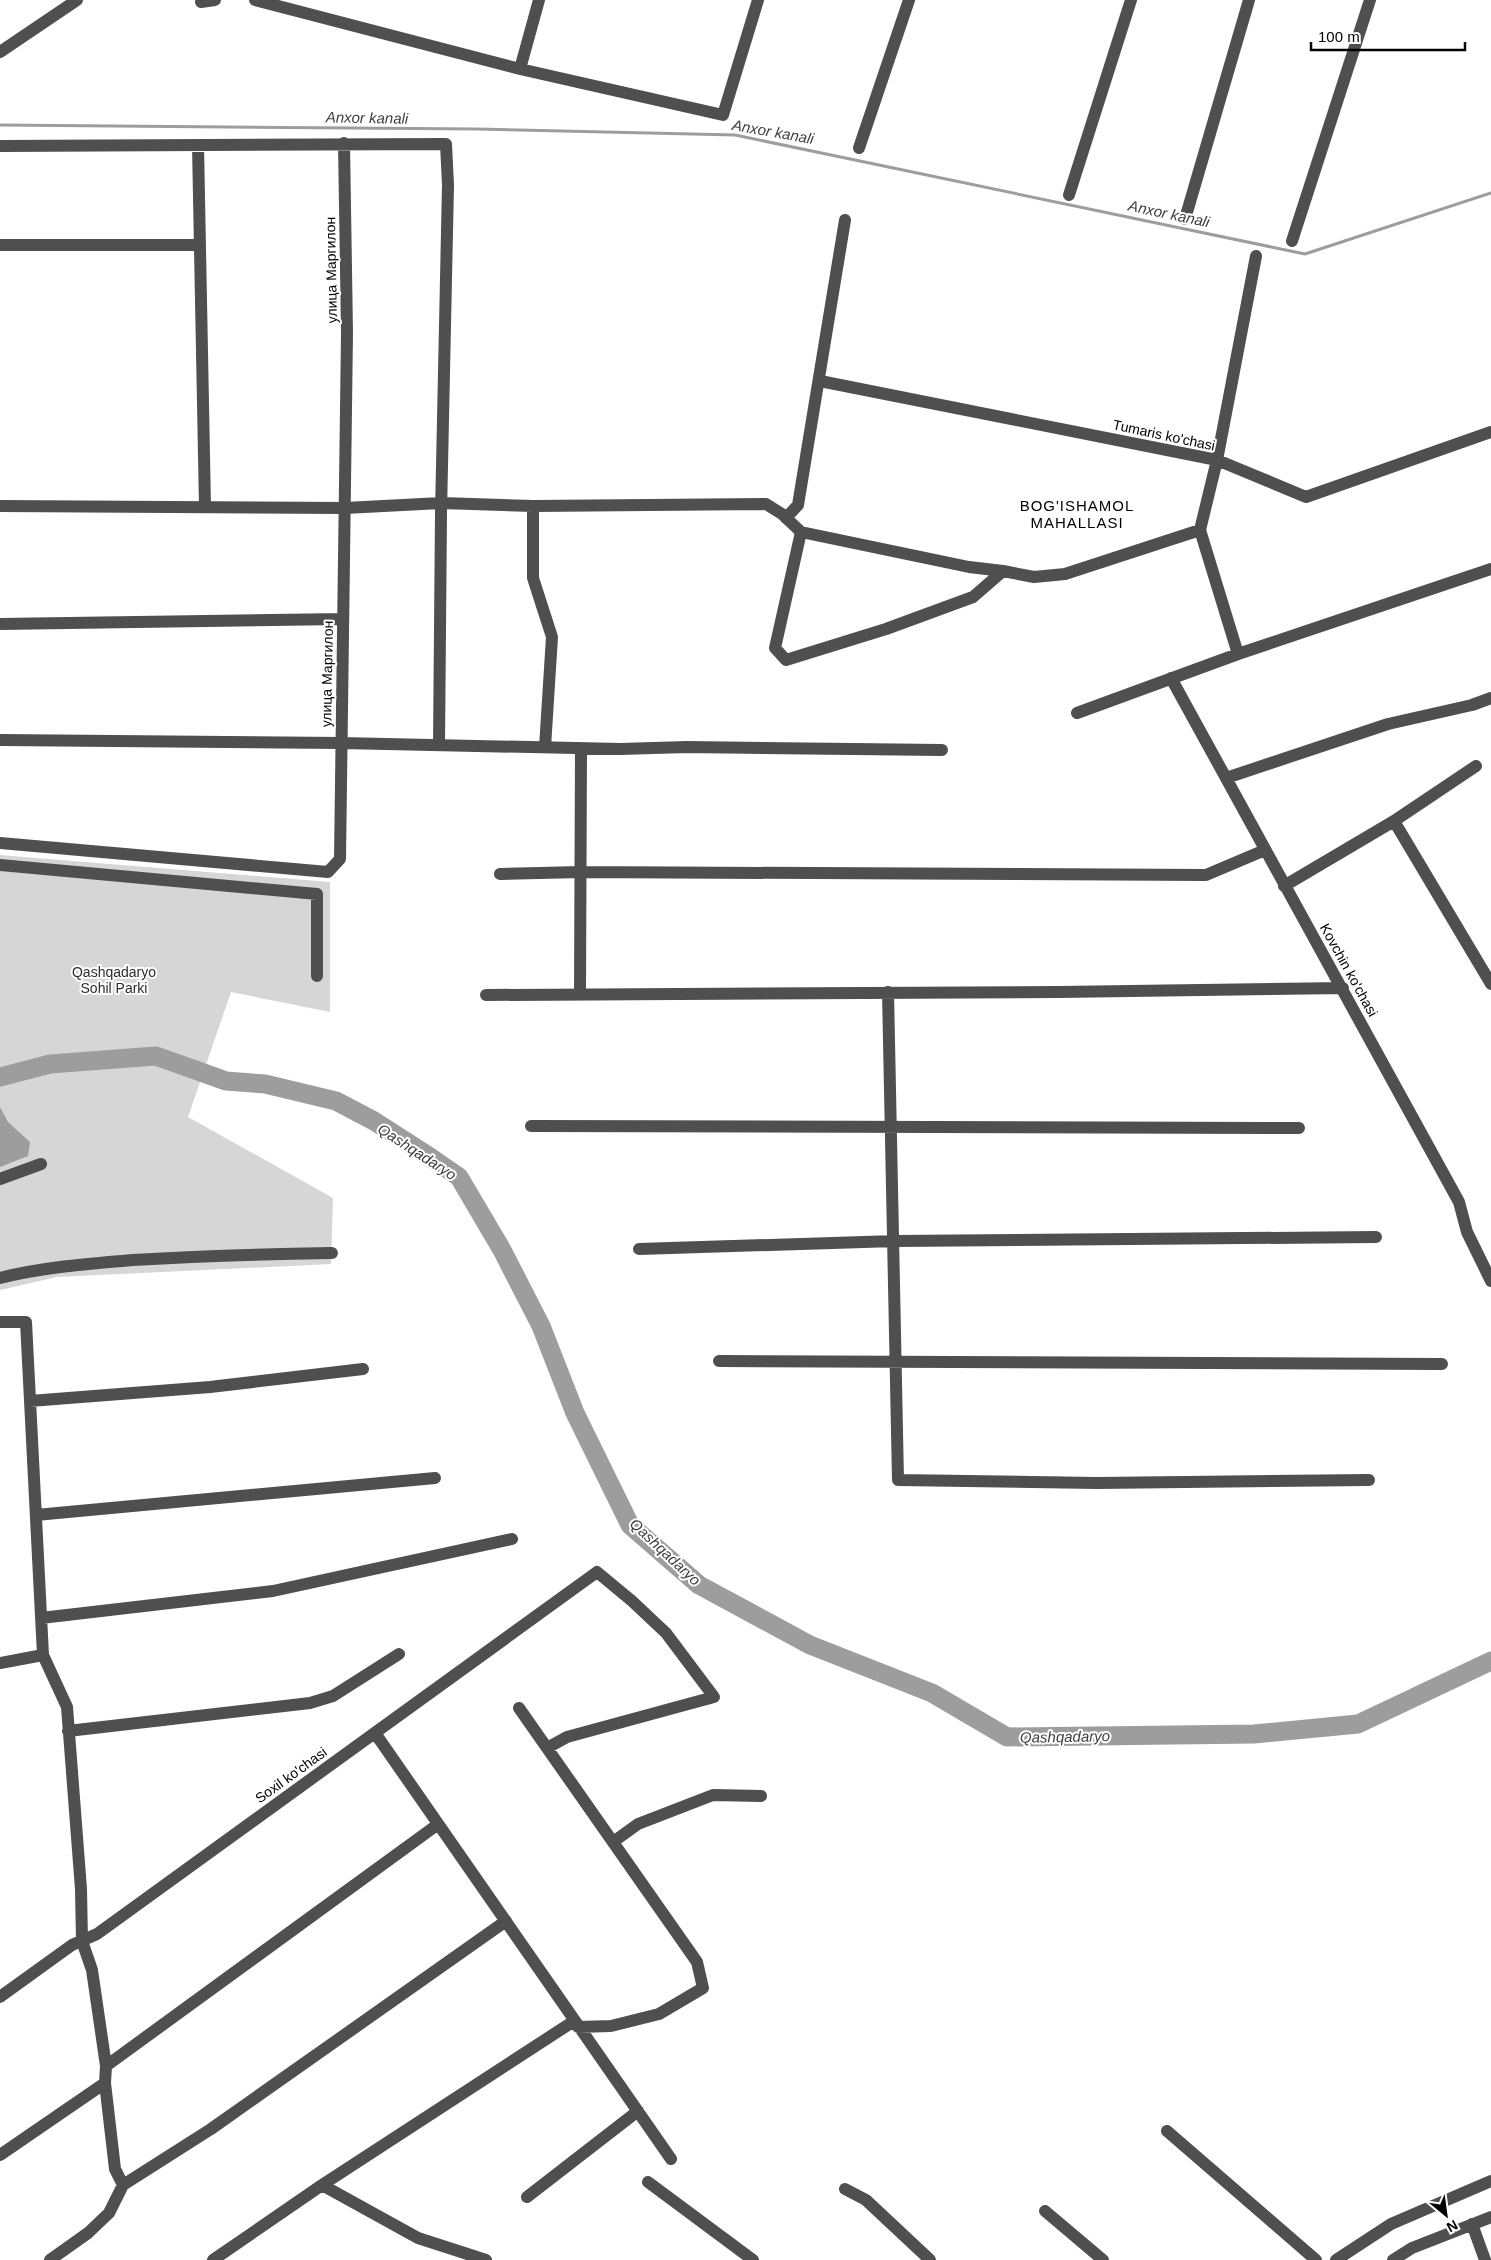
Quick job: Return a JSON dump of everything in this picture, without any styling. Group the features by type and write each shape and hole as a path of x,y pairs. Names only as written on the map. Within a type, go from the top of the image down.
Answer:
{"street":[{"path":"0,52 77,0"},
{"path":"201,2 215,0"},
{"path":"254,0 520,69 723,115 758,0"},
{"path":"520,69 539,0"},
{"path":"859,148 909,0"},
{"path":"1069,195 1131,0"},
{"path":"1185,219 1248,0"},
{"path":"1292,241 1370,0"},
{"name":"улица Маргилон","path":"0,842 328,872 340,859 347,333 344,143"},
{"path":"0,146 446,144 448,185 441,503 439,746"},
{"path":"198,145 205,507"},
{"path":"786,518 798,505 845,220"},
{"path":"0,245 200,245"},
{"path":"1238,654 1200,530 1217,460 1256,256"},
{"name":"Tumaris ko'chasi","path":"820,380 1217,460 1306,497 1491,432"},
{"path":"0,506 344,508 441,503 533,506 766,504 786,518 801,532 969,567 1034,577 1065,574 1200,530"},
{"path":"533,506 533,578 552,637 546,747"},
{"path":"801,532 775,648 786,660 886,629 973,597 1003,571"},
{"path":"1078,712 1238,654 1491,569"},
{"path":"0,624 343,619"},
{"name":"Kovchin ko'chasi","path":"1171,678 1459,1202 1467,1232 1491,1281"},
{"path":"1226,778 1388,724 1472,705 1491,698"},
{"path":"0,740 341,743 581,748 688,747 942,750"},
{"path":"580,994 581,748"},
{"path":"1284,886 1394,821 1476,766"},
{"path":"1394,821 1491,984"},
{"path":"500,874 581,872 1206,875 1265,850"},
{"path":"0,865 317,894 317,976"},
{"path":"486,995 1059,992 1342,988"},
{"path":"888,992 895,1241 898,1480 1097,1483 1369,1480"},
{"path":"532,1126 1299,1128"},
{"path":"0,1179 41,1164"},
{"path":"639,1249 895,1241 1376,1237"},
{"path":"0,1278 33,1270 105,1262 189,1256 332,1252"},
{"path":"0,1322 26,1322 43,1655 67,1707 81,1889 82,1941 92,1970 106,2066 105,2083 114,2169 122,2186"},
{"path":"719,1362 1442,1364"},
{"path":"30,1402 210,1387 363,1369"},
{"path":"36,1515 435,1478"},
{"path":"41,1618 273,1591 512,1539"},
{"name":"Soxil ko'chasi","path":"0,1997 72,1945 97,1934 596,1572 632,1601 666,1634 714,1697 567,1737 547,1748"},
{"path":"68,1730 310,1703 333,1696 399,1654"},
{"path":"0,1663 43,1655"},
{"path":"212,2260 322,2185 576,2024 611,2026 659,2014 703,1988 698,1962 519,1708"},
{"path":"375,1733 437,1825 671,2159"},
{"path":"613,1842 638,1824 713,1795 761,1796"},
{"path":"106,2066 437,1825"},
{"path":"50,2260 88,2233 109,2213 122,2186 211,2129 506,1921"},
{"path":"0,2155 105,2083"},
{"path":"527,2197 638,2112"},
{"path":"1167,2130 1316,2260"},
{"path":"1336,2260 1391,2224 1491,2181"},
{"path":"648,2182 753,2260"},
{"path":"322,2185 418,2238 486,2260"},
{"path":"845,2189 866,2200 930,2260"},
{"path":"1045,2211 1103,2260"},
{"path":"1393,2260 1412,2248 1491,2217"},
{"path":"1472,2224 1485,2260"}],"green space":[{"name":"Qashqadaryo Sohil Parki","path":"0,855 330,882 330,1012 231,992 188,1117 333,1198 331,1264 57,1277 0,1290"}],"shaded area":[{"path":"0,1107 8,1122 30,1142 28,1156 0,1167"}],"waterway":[{"name":"Anxor kanali","path":"0,125 476,129 735,135 1305,254 1491,193"},
{"name":"Qashqadaryo","path":"0,1077 50,1064 156,1056 226,1081 265,1084 336,1101 374,1121 430,1157 459,1177 502,1250 541,1326 575,1413 630,1525 699,1585 810,1645 932,1693 1007,1737 1254,1734 1358,1724 1491,1661"}],"district":[{"name":"BOG'ISHAMOL MAHALLASI","path":"1077,514"}]}
